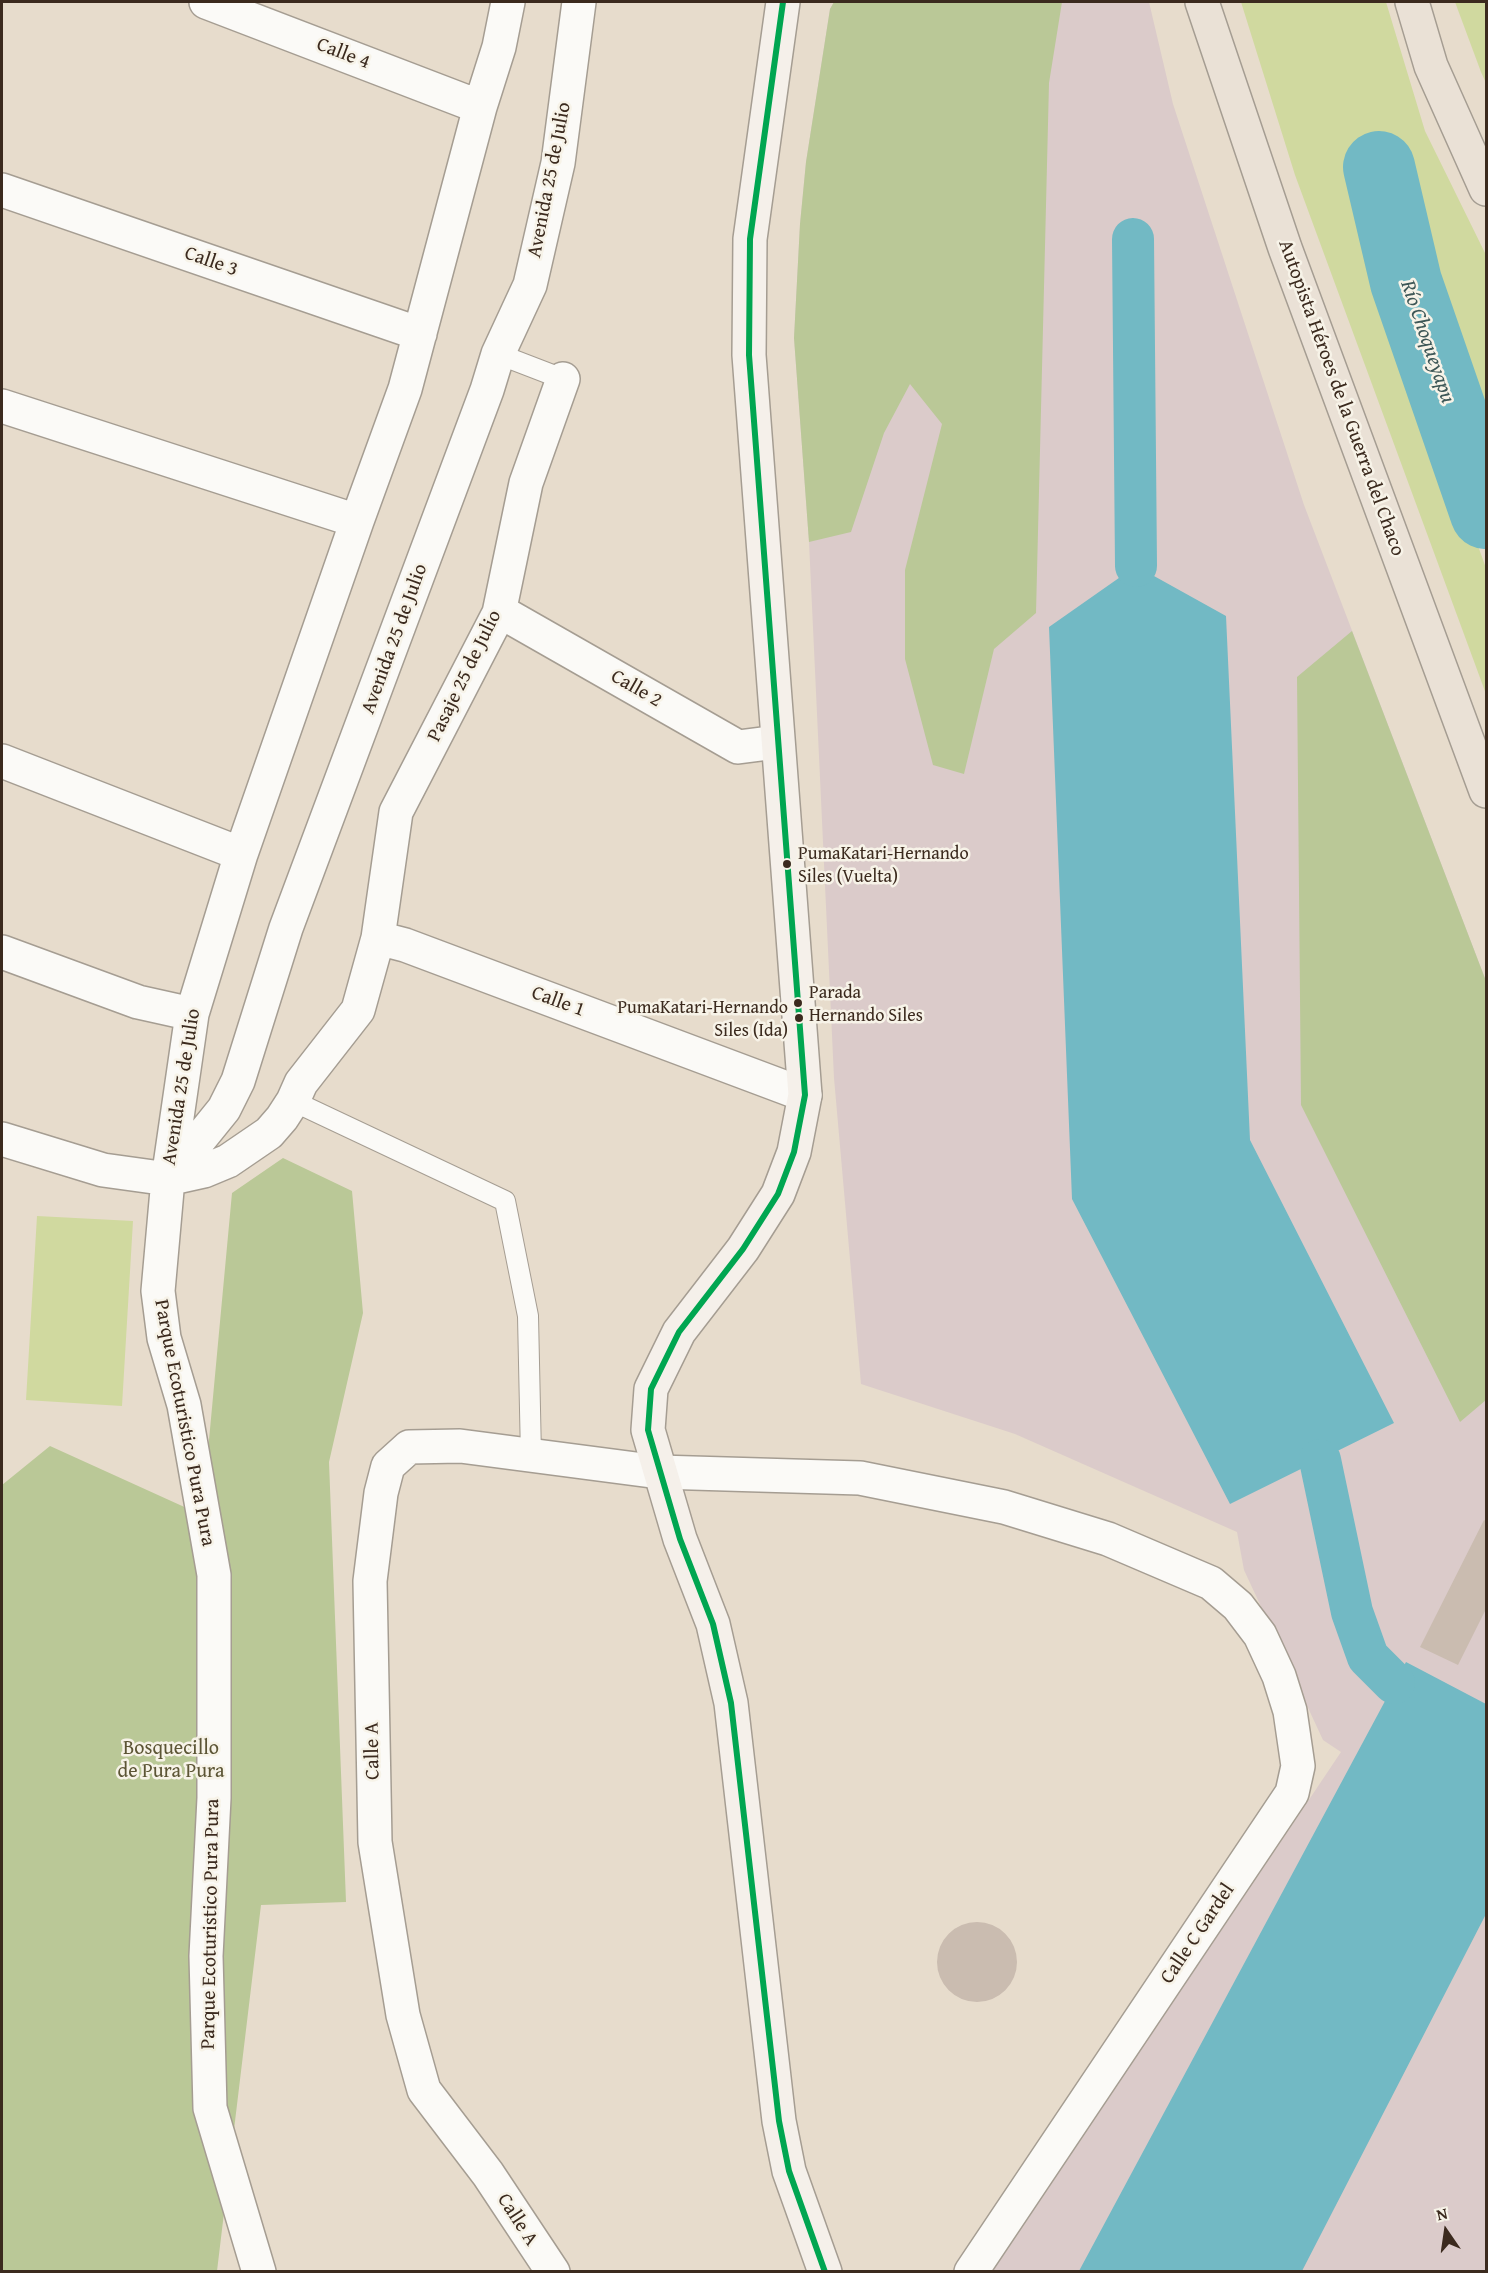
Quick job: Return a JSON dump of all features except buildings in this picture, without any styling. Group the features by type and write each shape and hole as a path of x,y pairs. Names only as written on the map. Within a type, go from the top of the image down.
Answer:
{"highway":[{"name":"Autopista Héroes de la Guerra del Chaco","path":"1202,2 1285,248 1486,791"},
{"path":"1412,2 1431,66 1486,189"}],"main road":[{"path":"783,2 750,239 749,355 805,1095 794,1152 778,1194 743,1249 679,1332 651,1389 648,1430 680,1539 713,1624 731,1703 779,2121 789,2171 825,2271"}],"street":[{"name":"Calle 4","path":"206,2 480,107"},
{"name":"Avenida 25 de Julio","path":"168,1179 192,1014 241,854 405,388 480,107 499,47 508,2"},
{"name":"Avenida 25 de Julio","path":"168,1179 224,1109 238,1081 286,928 488,390 498,354 530,285 558,164 579,2"},
{"name":"Calle 3","path":"2,190 420,334"},
{"name":"Pasaje 25 de Julio","path":"168,1179 204,1171 228,1161 269,1133 293,1101 301,1083 358,1010 378,938 396,813 499,613 526,483 563,379"},
{"path":"2,406 357,520"},
{"name":"Calle 2","path":"499,613 510,617 738,747 777,742"},
{"path":"2,761 241,854"},
{"name":"Calle 1","path":"378,938 405,945 805,1095"},
{"path":"2,952 138,1002 192,1014"},
{"path":"2,1139 103,1170 168,1179"},
{"name":"Parque Ecoturistico Pura Pura","path":"168,1179 158,1291 164,1338 184,1405 214,1575 213,1798 206,1956 210,2108 260,2271"},
{"name":"Calle A","path":"553,2271 488,2174 424,2090 403,2015 375,1842 370,1581 381,1493 388,1466 409,1447 460,1446 659,1472"},
{"name":"Calle C Gardel","path":"659,1472 860,1478 1004,1507 1108,1539 1211,1583 1238,1606 1260,1635 1278,1676 1290,1711 1295,1740 1298,1766 1292,1793 971,2271"}],"lane":[{"path":"498,354 563,379"},
{"path":"293,1101 505,1201 528,1316 531,1456"}],"shaded area":[{"path":"834,2 1149,2 1173,104 1304,505 1486,981 1486,2271 993,2271 1341,1752 1323,1740 1244,1570 1237,1532 1015,1434 861,1384 834,1078 809,542 794,338 806,162 830,9"}],"green space":[{"path":"834,2 1062,2 1049,83 1036,613 994,649 964,774 933,765 905,659 905,570 942,424 910,384 884,433 851,532 809,542 794,338 806,162 830,9"},
{"path":"1241,2 1386,2 1425,131 1486,255 1486,431 1392,141 1352,155 1358,192 1378,270 1486,568 1486,694 1295,175"},
{"path":"1455,2 1486,2 1486,83 1481,72"},
{"path":"1352,631 1486,981 1486,1400 1460,1422 1301,1105 1297,677"},
{"name":"Bosquecillo de Pura Pura","path":"283,1158 352,1191 363,1313 329,1462 346,1902 261,1905 217,2271 2,2272 2,1485 50,1446 202,1515 232,1193"},
{"path":"37,1216 133,1221 122,1406 26,1400"}],"water":[{"path":"1136,566 1226,616 1250,1140 1394,1423 1230,1504 1072,1199 1049,627"},
{"path":"1406,1662 1486,1704 1486,1914 1302,2271 1079,2271"}],"waterway":[{"name":"Río Choqueyapu","path":"1379,167 1406,282 1486,513"},
{"path":"1133,239 1136,566"},
{"path":"1320,1460 1352,1612 1368,1657 1394,1683"}],"transit line":[{"path":"783,2 750,239 749,355 805,1095 794,1152 778,1194 743,1249 679,1332 651,1389 648,1430 680,1539 713,1624 731,1703 779,2121 789,2171 825,2272"}],"place":[{"name":"PumaKatari-Hernando Siles (Vuelta)","path":"787,864"},
{"name":"Parada Hernando Siles","path":"798,1003"},
{"name":"PumaKatari-Hernando Siles (Ida)","path":"799,1018"}]}
